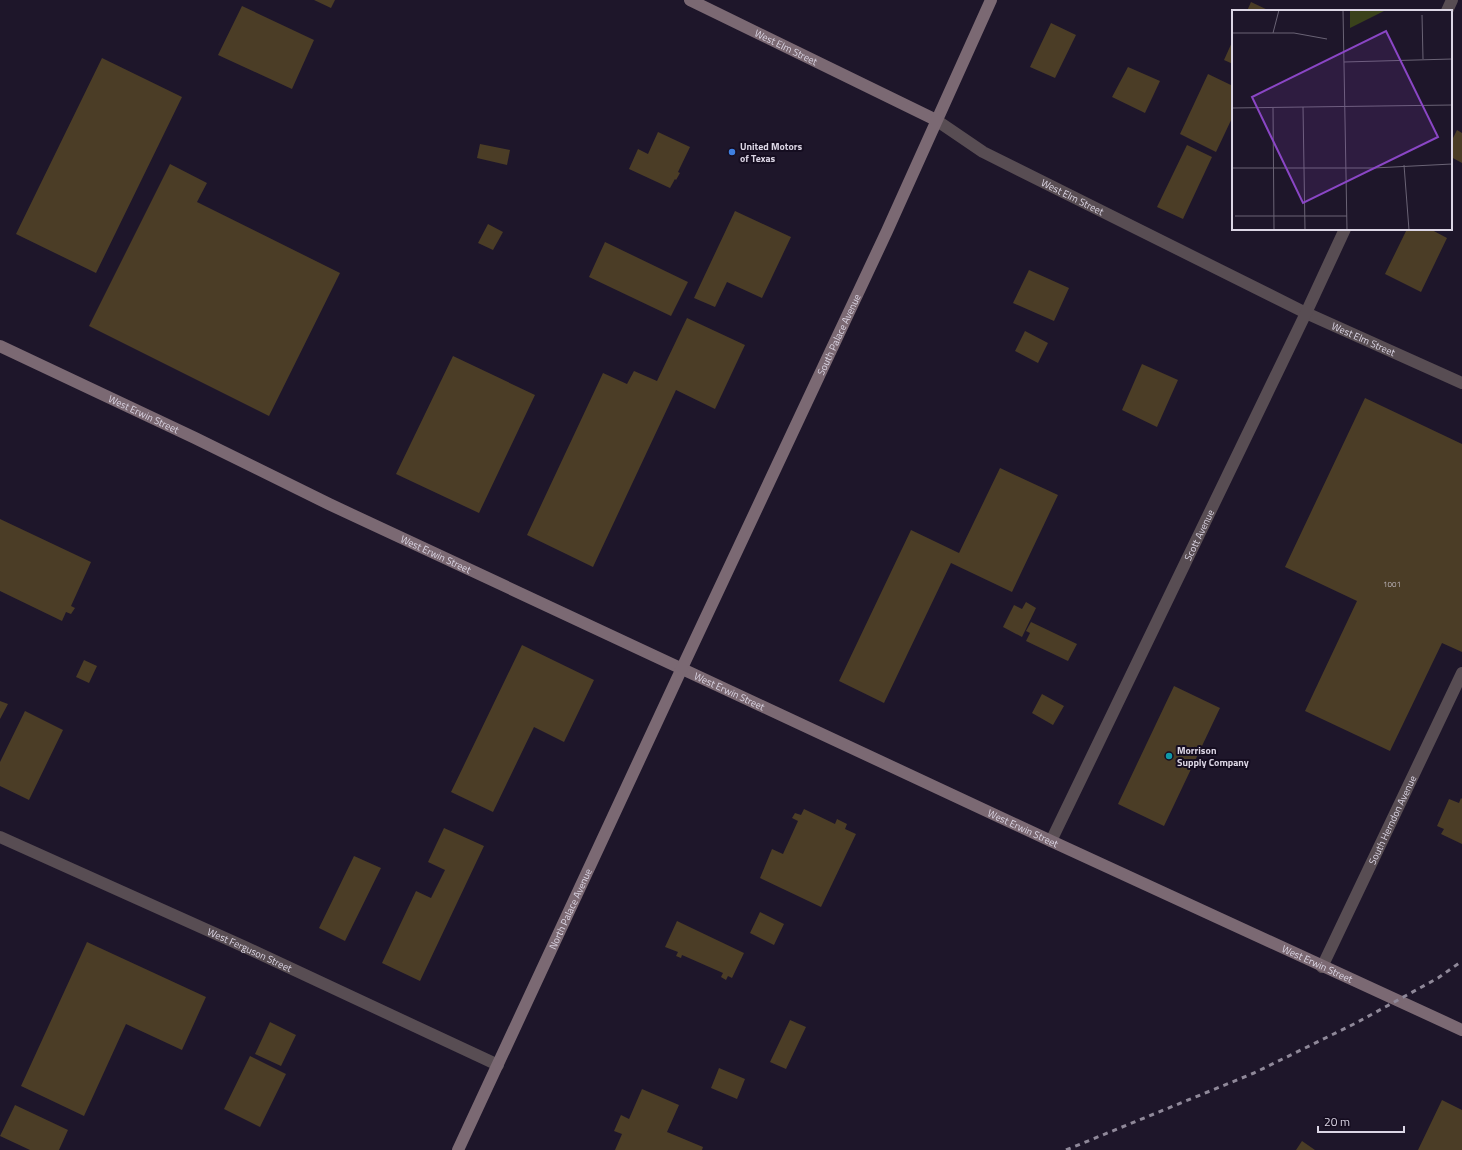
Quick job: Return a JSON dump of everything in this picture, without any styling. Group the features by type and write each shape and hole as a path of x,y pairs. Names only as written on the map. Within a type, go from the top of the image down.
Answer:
{"main road":[{"name":"West Elm Street","path":"690,0 936,120"},
{"name":"South Palace Avenue","path":"682,668 884,238 991,0"},
{"name":"West Erwin Street","path":"0,346 195,438 329,504 1322,967 1462,1030"},
{"name":"North Palace Avenue","path":"458,1150 682,668"}],"street":[{"path":"1447,10 1452,0"},
{"name":"West Elm Street","path":"936,120 984,152 1306,313 1462,383"},
{"name":"Scott Avenue","path":"1051,841 1346,230"},
{"name":"South Herndon Avenue","path":"1322,967 1462,673"},
{"name":"West Ferguson Street","path":"0,837 252,950 498,1065"}],"building":[{"path":"314,0 335,0 331,8"},
{"path":"1251,2 1268,10 1247,10"},
{"path":"242,6 314,40 292,89 218,55"},
{"path":"1051,23 1076,35 1055,78 1030,67"},
{"path":"1232,42 1232,64 1224,60"},
{"path":"102,58 182,97 96,273 16,234"},
{"path":"1128,67 1160,81 1145,113 1112,97"},
{"path":"1208,74 1232,86 1232,118 1216,152 1180,134"},
{"path":"1457,130 1462,133 1462,163 1452,158 1452,140"},
{"path":"658,132 690,147 678,172 680,173 670,188 629,169 638,149 648,154"},
{"path":"480,144 510,150 507,165 477,158"},
{"path":"1187,145 1212,157 1183,219 1157,207"},
{"path":"170,164 207,183 197,202 340,273 269,416 89,326"},
{"path":"735,211 791,237 762,298 727,282 715,307 694,298"},
{"path":"488,224 503,232 493,250 478,243"},
{"path":"1407,230 1432,230 1447,238 1421,292 1385,274"},
{"path":"605,242 688,282 671,316 589,277"},
{"path":"1029,270 1069,288 1054,321 1013,303"},
{"path":"687,318 745,345 715,409 676,390 593,567 527,535 603,373 627,384 634,371 657,381"},
{"path":"1025,331 1048,343 1038,363 1015,351"},
{"path":"453,356 535,395 479,513 396,474"},
{"path":"1142,364 1178,380 1157,427 1122,410"},
{"path":"1365,398 1462,444 1462,652 1442,643 1390,751 1305,711 1357,601 1285,567"},
{"path":"1000,468 1058,495 1012,592 951,563 884,703 839,681 911,530 959,553"},
{"path":"0,519 91,562 71,606 75,608 71,614 66,612 62,621 0,591"},
{"path":"1026,602 1036,608 1022,637 1003,627 1014,605 1022,609"},
{"path":"1031,622 1077,644 1068,661 1026,641 1030,633 1026,631"},
{"path":"522,645 594,680 564,742 534,727 493,812 451,792"},
{"path":"84,660 97,666 89,683 76,677"},
{"name":"Morrison Supply Company","path":"1174,686 1220,708 1164,826 1118,804"},
{"path":"1042,694 1064,706 1053,725 1032,713"},
{"path":"0,701 8,704 0,719"},
{"path":"25,711 63,730 29,800 0,786 0,762"},
{"path":"1461,798 1462,844 1441,834 1444,829 1437,826 1449,799 1459,803"},
{"path":"804,809 835,824 837,819 847,824 845,829 856,834 821,907 760,878 772,849 783,854 798,821 792,818 795,813 801,815"},
{"path":"444,828 484,846 420,981 382,963 416,891 431,898 445,870 428,862"},
{"path":"354,856 381,868 345,941 319,928"},
{"path":"760,912 784,924 774,945 750,933"},
{"path":"677,921 744,953 732,978 728,976 726,980 721,977 723,973 682,955 681,958 676,956 678,952 665,947"},
{"path":"87,942 206,997 182,1050 126,1024 84,1116 21,1086"},
{"path":"790,1020 806,1027 786,1069 770,1062"},
{"path":"270,1022 296,1035 281,1066 255,1054"},
{"path":"250,1056 286,1074 260,1127 224,1109"},
{"path":"719,1068 745,1079 737,1099 711,1088"},
{"path":"642,1089 679,1105 667,1132 703,1147 702,1150 615,1150 622,1134 614,1131 621,1115 629,1119"},
{"path":"1442,1100 1462,1110 1462,1150 1418,1150"},
{"path":"15,1105 68,1130 59,1150 30,1150 0,1136"},
{"path":"1302,1141 1315,1150 1296,1150"}],"railway":[{"path":"1066,1150 1254,1073 1356,1023 1438,978 1462,961"}],"place":[{"name":"United Motors of Texas","path":"732,152"},
{"name":"Morrison Supply Company","path":"1169,756"}]}
